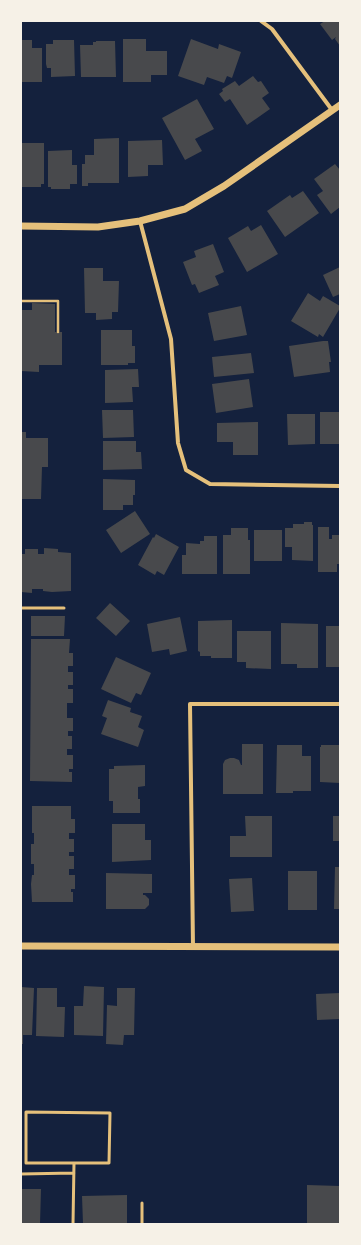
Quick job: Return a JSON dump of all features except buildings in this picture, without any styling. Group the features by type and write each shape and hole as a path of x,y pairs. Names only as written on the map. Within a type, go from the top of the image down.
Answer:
{"street":[{"path":"261,21 272,29 332,110"},
{"path":"21,226 98,227 140,222 185,209 224,186 340,105"},
{"path":"140,222 171,340 178,443 186,470 210,484 340,486"},
{"path":"193,947 190,704 340,704"},
{"path":"21,946 340,947"}],"lane":[{"path":"21,608 64,608"},
{"path":"26,1112 110,1113 109,1163 74,1163 26,1163 26,1112"},
{"path":"73,1224 74,1163"},
{"path":"21,1174 74,1173"},
{"path":"142,1203 142,1224"}],"path":[{"path":"21,301 58,301 58,332"}]}
